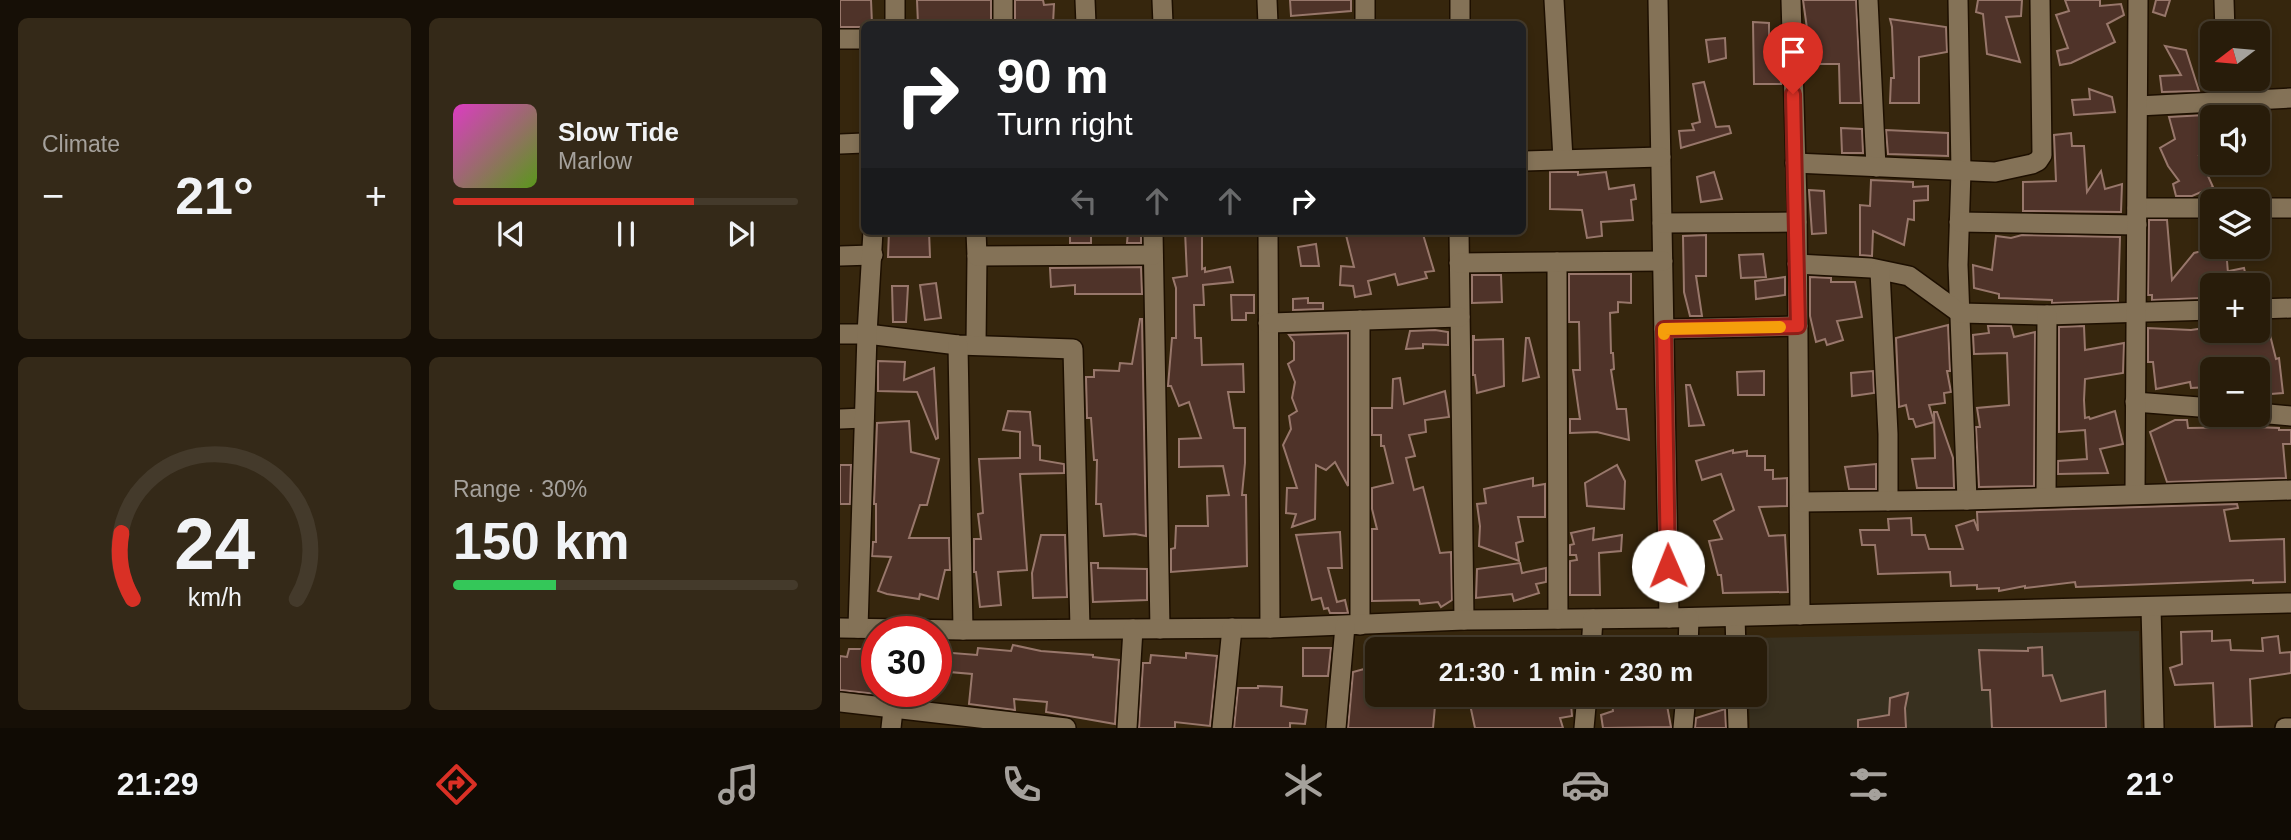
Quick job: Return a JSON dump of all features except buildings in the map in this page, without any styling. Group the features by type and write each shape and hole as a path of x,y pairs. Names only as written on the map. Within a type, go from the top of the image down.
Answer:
{"street":[{"path":"895,0 895,21"},
{"path":"1003,0 1003,21"},
{"path":"1085,0 1086,21"},
{"path":"1162,0 1163,21"},
{"path":"1267,0 1268,21"},
{"path":"1365,0 1365,21"},
{"path":"1460,0 1460,21"},
{"path":"1554,0 1563,159"},
{"path":"1660,0 1669,618"},
{"path":"1791,0 1797,222 1800,615"},
{"path":"1868,0 1876,167"},
{"path":"1958,0 1961,171 1958,265 1967,500"},
{"path":"1795,163 1996,172 2038,161 2042,155 2040,0"},
{"path":"2135,494 2138,0"},
{"path":"2224,0 2225,21"},
{"path":"840,39 861,39"},
{"path":"2228,91 2228,101"},
{"path":"2138,106 2291,98"},
{"path":"840,144 861,143"},
{"path":"1526,161 1661,157"},
{"path":"2270,208 2291,208"},
{"path":"1959,222 2137,217 2200,209"},
{"path":"1662,223 1797,222"},
{"path":"849,628 860,514 873,235"},
{"path":"963,630 967,344 977,256 976,235"},
{"path":"1153,235 1160,629"},
{"path":"1268,235 1270,628"},
{"path":"1459,235 1464,620"},
{"path":"840,256 873,255"},
{"path":"977,256 1153,255"},
{"path":"1460,262 1663,261"},
{"path":"1557,262 1558,620"},
{"path":"1797,264 1871,268 1909,275 1960,313 2047,315 2200,310"},
{"path":"1880,271 1888,434 1888,501"},
{"path":"2270,309 2291,308"},
{"path":"2046,497 2047,315"},
{"path":"1268,323 1460,317"},
{"path":"1336,728 1352,626 1360,320"},
{"path":"1664,329 1798,326"},
{"path":"840,334 1073,349 1080,628"},
{"path":"2135,402 2200,407"},
{"path":"2270,414 2291,416"},
{"path":"840,419 864,418"},
{"path":"1800,502 2291,491"},
{"path":"840,513 860,514"},
{"path":"952,630 1270,628 1464,620 1689,618 2291,603"},
{"path":"2151,607 2154,728"},
{"path":"1735,617 1735,637"},
{"path":"1688,637 1689,618"},
{"path":"1592,637 1594,619"},
{"path":"1222,728 1232,628"},
{"path":"1127,728 1133,629"},
{"path":"840,702 1066,728"},
{"path":"1584,728 1586,707"},
{"path":"1683,728 1685,707"},
{"path":"1737,707 1738,728"},
{"path":"2285,728 2291,728"}],"shaded area":[{"path":"2139,631 2141,728 1750,728 1749,707 1767,707 1767,638"}],"slow traffic":[{"path":"1664,334 1664,329 1780,327"}],"route":[{"path":"1668,566 1664,329 1798,326 1793,94"}]}
